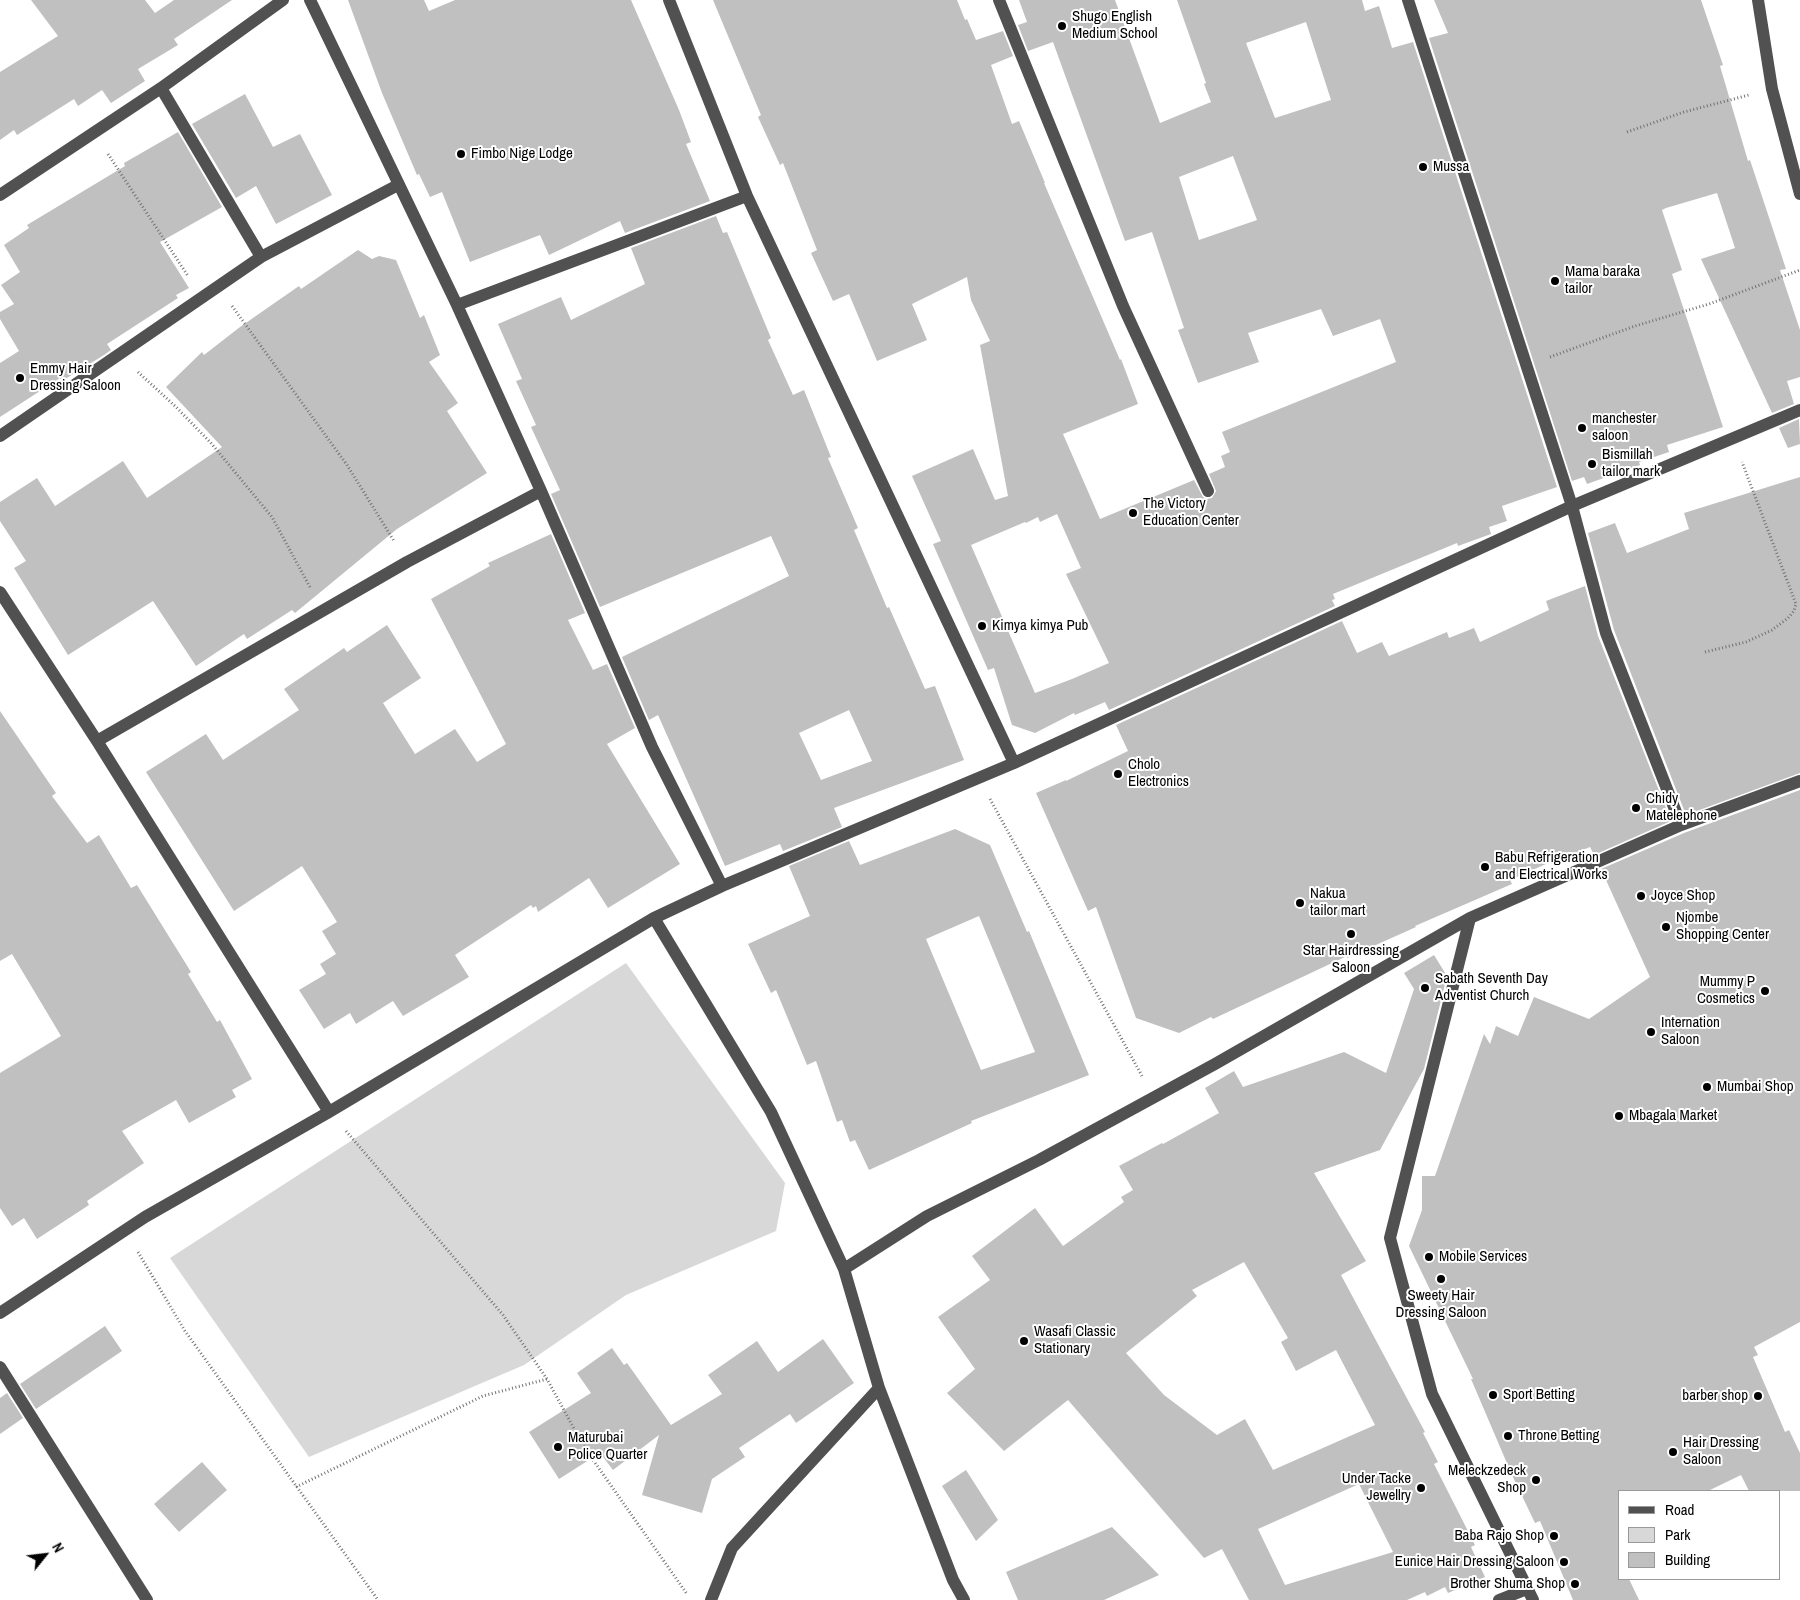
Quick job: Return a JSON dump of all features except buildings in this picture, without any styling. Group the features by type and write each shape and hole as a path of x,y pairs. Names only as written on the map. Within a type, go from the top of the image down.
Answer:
{"street":[{"path":"0,195 161,88 283,0"},
{"path":"310,0 457,306 541,492 652,747 722,886"},
{"path":"669,0 747,196 1014,762"},
{"path":"999,0 1123,306 1208,491"},
{"path":"1408,0 1572,506 1606,633 1681,825"},
{"path":"1758,0 1772,89 1800,194"},
{"path":"161,88 261,257"},
{"path":"0,435 261,257 398,185"},
{"path":"457,306 747,196"},
{"path":"0,1313 145,1217 330,1112 654,918 722,886 1014,762 1572,506 1800,410"},
{"path":"98,741 408,562 541,492"},
{"path":"0,592 98,741 330,1112"},
{"path":"844,1269 927,1216 1039,1160 1153,1096 1224,1059 1470,918 1681,825 1800,781"},
{"path":"654,918 770,1112 844,1269 879,1388 953,1580 964,1600"},
{"path":"1470,918 1390,1238 1432,1394 1530,1594 1500,1600"},
{"path":"0,1367 147,1600"},
{"path":"711,1600 732,1548 879,1388"}],"path":[{"path":"1627,132 1684,112 1772,89"},
{"path":"94,132 203,298"},
{"path":"1526,366 1635,326 1709,304 1800,270"},
{"path":"218,287 347,465 408,562"},
{"path":"119,355 176,407 211,443 272,517 323,611"},
{"path":"1705,652 1746,642 1772,630 1788,618 1798,604 1733,439"},
{"path":"978,777 1153,1096"},
{"path":"330,1112 503,1315 547,1379 584,1447 692,1600"},
{"path":"125,1230 185,1331 378,1600"},
{"path":"296,1487 483,1396 547,1379"}],"green space":[{"path":"626,963 785,1183 776,1231 626,1295 524,1365 309,1457 170,1258"}],"place":[{"name":"Shugo English Medium School","path":"1062,26"},
{"name":"Fimbo Nige Lodge","path":"461,154"},
{"name":"Mussa","path":"1423,167"},
{"name":"Mama baraka tailor","path":"1555,281"},
{"name":"Emmy Hair Dressing Saloon","path":"20,378"},
{"name":"manchester saloon","path":"1582,428"},
{"name":"Bismillah tailor mark","path":"1592,464"},
{"name":"The Victory Education Center","path":"1133,513"},
{"name":"Kimya kimya Pub","path":"982,626"},
{"name":"Cholo Electronics","path":"1118,774"},
{"name":"Chidy Matelephone","path":"1636,808"},
{"name":"Babu Refrigeration and Electrical Works","path":"1485,867"},
{"name":"Joyce Shop","path":"1641,896"},
{"name":"Nakua tailor mart","path":"1300,903"},
{"name":"Njombe Shopping Center","path":"1666,927"},
{"name":"Star Hairdressing Saloon","path":"1351,934"},
{"name":"Sabath Seventh Day Adventist Church","path":"1425,988"},
{"name":"Mummy P Cosmetics","path":"1765,991"},
{"name":"Internation Saloon","path":"1651,1032"},
{"name":"Mumbai Shop","path":"1707,1087"},
{"name":"Mbagala Market","path":"1619,1116"},
{"name":"Mobile Services","path":"1429,1257"},
{"name":"Sweety Hair Dressing Saloon","path":"1441,1279"},
{"name":"Wasafi Classic Stationary","path":"1024,1341"},
{"name":"Sport Betting","path":"1493,1395"},
{"name":"barber shop","path":"1758,1396"},
{"name":"Throne Betting","path":"1508,1436"},
{"name":"Maturubai Police Quarter","path":"558,1447"},
{"name":"Hair Dressing Saloon","path":"1673,1452"},
{"name":"Meleckzedeck Shop","path":"1536,1480"},
{"name":"Under Tacke Jewellry","path":"1421,1488"},
{"name":"Baba Rajo Shop","path":"1554,1536"},
{"name":"Eunice Hair Dressing Saloon","path":"1564,1562"},
{"name":"Brother Shuma Shop","path":"1575,1584"}]}
